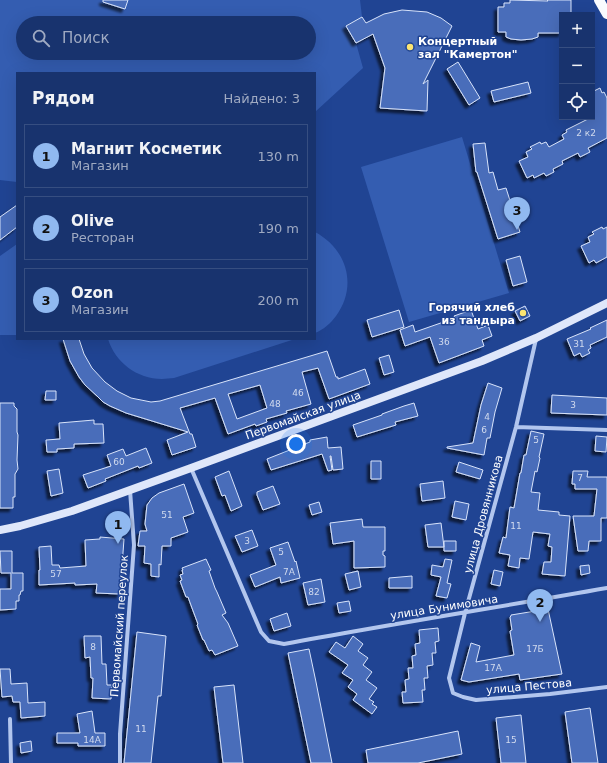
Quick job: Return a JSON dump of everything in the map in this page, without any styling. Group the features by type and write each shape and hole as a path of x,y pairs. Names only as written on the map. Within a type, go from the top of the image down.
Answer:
{"main road":[{"path":"599,0 607,14"}],"street":[{"name":"Первомайская улица","path":"0,530 20,526 72,510 130,490 482,361 536,338 607,303"},
{"name":"улица Дровянникова","path":"453,693 449,678 465,613 516,427 536,338"},
{"path":"516,427 607,430"},
{"name":"улица Бунимовича","path":"191,468 261,632 270,641 284,644 607,588"},
{"name":"Первомайский переулок","path":"120,763 120,734 134,545 130,490"},
{"name":"улица Пестова","path":"453,693 476,700 550,694 607,687"},
{"path":"10,719 11,763"}],"shaded area":[{"path":"0,0 360,0 362,17 346,26 356,43 363,68 316,111 316,72 16,72 16,182 0,180"},
{"path":"462,137 509,293 409,322 361,167"},
{"path":"316,233 326,239 342,258 346,269 347,281 343,304 332,321 316,332"},
{"path":"16,245 16,335 0,335 0,256"},
{"path":"108,340 292,340 174,378 162,379 144,376 128,368 111,347"}],"building":[{"path":"103,0 128,0 125,9 103,2"},
{"path":"510,0 571,0 571,12 559,12 559,33 538,33 538,37 532,39 511,39 506,37 506,32 498,32 498,7 504,7 504,3 510,3"},
{"name":"Концертный зал \"Камертон\"","path":"402,10 427,12 441,18 452,26 423,84 428,80 427,111 380,108 385,68 373,34 356,43 346,26 362,17 366,23 384,14"},
{"path":"458,62 480,98 469,105 447,69"},
{"path":"528,82 531,93 494,102 491,91"},
{"path":"600,88 602,93 604,92 607,98 607,138 588,148 590,152 580,157 578,153 562,161 563,164 553,169 554,172 546,176 544,173 534,178 533,175 527,178 519,161 528,157 526,152 532,149 530,147 540,142 541,144 546,142 549,147 564,139 562,135 567,132 566,130 586,120 595,120 595,90"},
{"path":"485,143 489,173 493,172 498,190 506,188 520,232 498,239 476,172 473,144"},
{"path":"16,206 16,228 0,240 0,217"},
{"path":"602,227 603,229 607,227 607,257 596,263 594,260 589,263 581,246 590,242 588,237 594,234 592,232"},
{"path":"520,256 527,282 513,286 506,260"},
{"path":"525,306 530,316 520,321 515,311"},
{"path":"399,310 404,327 372,337 367,320"},
{"path":"471,310 478,329 488,325 492,336 482,340 484,346 439,363 430,337 405,346 400,330 413,325 415,332 455,318 454,316"},
{"path":"607,320 607,337 590,345 591,348 588,350 590,353 582,357 580,353 574,356 567,339 591,329 590,328"},
{"path":"63,340 79,340 84,354 92,368 105,382 117,391 131,398 151,402 160,401 327,351 338,379 365,369 370,384 329,399 318,368 302,372 311,404 286,411 287,413 266,419 267,422 256,426 255,424 228,434 215,398 180,408 190,434 192,434 196,447 172,455 167,440 188,432 126,413 110,406 103,402 85,385 70,361","holes":["260,385 267,408 237,419 228,394"]},
{"path":"389,355 394,372 384,375 379,358"},
{"path":"488,383 502,388 495,412 490,438 487,438 484,455 447,448 473,443 481,405"},
{"path":"46,391 56,391 56,400 45,400"},
{"path":"552,395 607,398 607,415 551,413"},
{"path":"0,403 14,403 14,406 17,409 18,469 15,474 15,497 13,497 13,508 0,508"},
{"path":"414,403 418,416 395,422 396,425 357,437 353,425"},
{"path":"94,420 94,424 103,424 104,443 74,444 74,448 57,449 57,452 47,452 46,440 60,439 59,423"},
{"path":"531,431 544,434 537,472 535,471 531,492 540,493 538,510 559,512 559,515 570,516 565,576 542,574 544,562 551,562 552,547 548,546 550,534 533,532 529,559 520,558 519,568 508,566 510,555 499,553 503,537 506,538 510,507 514,508 520,473 524,455 526,455"},
{"path":"596,436 607,437 606,452 595,451"},
{"path":"327,437 328,448 341,447 343,469 333,470 330,456 332,470 328,471 322,454 271,470 267,459 310,442 310,440"},
{"path":"146,448 152,463 139,468 138,466 105,479 106,481 88,488 83,475 111,466 107,455 123,449 126,456"},
{"path":"371,461 381,461 381,479 371,479"},
{"path":"459,462 483,470 480,479 456,472"},
{"path":"59,469 63,493 51,496 47,471"},
{"path":"229,471 242,506 231,511 225,495 222,496 215,477"},
{"path":"573,471 588,471 587,477 607,477 607,518 601,518 601,541 589,541 588,551 578,551 573,516 594,516 597,489 575,489 575,484 572,484"},
{"path":"443,481 445,498 422,501 420,484"},
{"path":"184,484 194,513 183,517 188,532 171,538 171,546 162,546 161,565 159,564 159,577 151,576 151,564 144,563 145,546 138,546 140,531 147,531 145,524 147,505 152,498 159,493"},
{"path":"273,486 280,504 263,510 257,492"},
{"path":"455,501 469,504 466,520 452,517"},
{"path":"319,502 322,512 312,515 309,505"},
{"path":"362,519 363,527 385,527 385,551 383,551 383,555 385,556 385,567 354,568 354,541 333,544 330,523"},
{"path":"441,523 444,547 428,547 425,525"},
{"path":"252,530 258,546 242,552 235,536"},
{"path":"100,537 124,539 120,594 96,593 97,584 75,585 75,583 39,585 39,547 51,546 52,565 59,565 60,568 86,566 85,540 100,539"},
{"path":"444,541 456,541 456,551 444,551"},
{"path":"288,542 295,562 296,561 300,578 281,583 280,577 255,587 250,575 276,565 270,548"},
{"path":"0,551 12,551 12,573 23,573 23,591 21,591 19,595 19,601 16,601 16,609 0,610 0,589 11,589 11,573 1,573"},
{"path":"206,559 211,570 209,571 215,588 226,613 222,615 228,623 238,646 215,655 212,650 209,651 203,640 188,597 186,597 180,581 182,580 180,575 183,574 182,568"},
{"path":"445,559 452,560 447,583 451,584 447,598 436,596 441,577 431,575 432,565 443,567"},
{"path":"589,565 590,573 581,575 580,566"},
{"path":"494,570 503,572 500,586 491,584"},
{"path":"358,571 361,587 349,590 345,574"},
{"path":"412,576 412,588 389,588 389,578"},
{"path":"321,579 325,602 308,605 303,583"},
{"path":"349,601 351,611 339,613 337,603"},
{"path":"548,609 562,674 520,680 519,674 469,682 461,680 471,643 480,646 476,662 514,655 510,631 512,630 511,615"},
{"path":"287,613 291,626 274,631 270,619"},
{"path":"438,628 439,641 435,642 436,653 432,653 433,665 427,666 428,678 424,678 425,690 422,690 423,702 403,703 402,692 406,692 405,680 409,679 408,668 413,668 412,656 416,655 415,644 420,643 419,630"},
{"path":"137,632 166,636 161,696 158,696 151,763 124,763"},
{"path":"84,636 101,636 102,664 106,664 107,685 112,685 111,699 92,698 93,678 91,678 90,657 85,658"},
{"path":"353,636 363,644 358,651 368,658 363,665 372,672 366,680 377,688 369,699 374,702 372,704 377,707 372,714 353,700 357,694 348,687 353,680 342,673 348,665 329,652 336,642 345,648"},
{"path":"309,649 332,763 311,763 288,653"},
{"path":"0,669 10,669 11,684 27,683 28,703 45,702 45,716 21,718 20,702 13,702 12,696 2,697"},
{"path":"234,685 243,763 223,763 214,687"},
{"path":"590,708 598,763 572,763 565,712"},
{"path":"92,711 95,733 105,733 105,746 78,746 78,743 57,743 57,733 80,733 77,714"},
{"path":"521,715 526,763 501,763 496,718"},
{"path":"458,731 462,754 418,763 368,763 366,750"},
{"path":"31,741 32,751 21,753 20,743"}],"place":[{"name":"Концертный зал \"Камертон\"","path":"410,47"},
{"name":"Ozon","path":"517,230"},
{"name":"Горячий хлеб из тандыра","path":"523,313"},
{"name":"Магнит Косметик","path":"118,544"},
{"name":"Olive","path":"540,622"}]}
